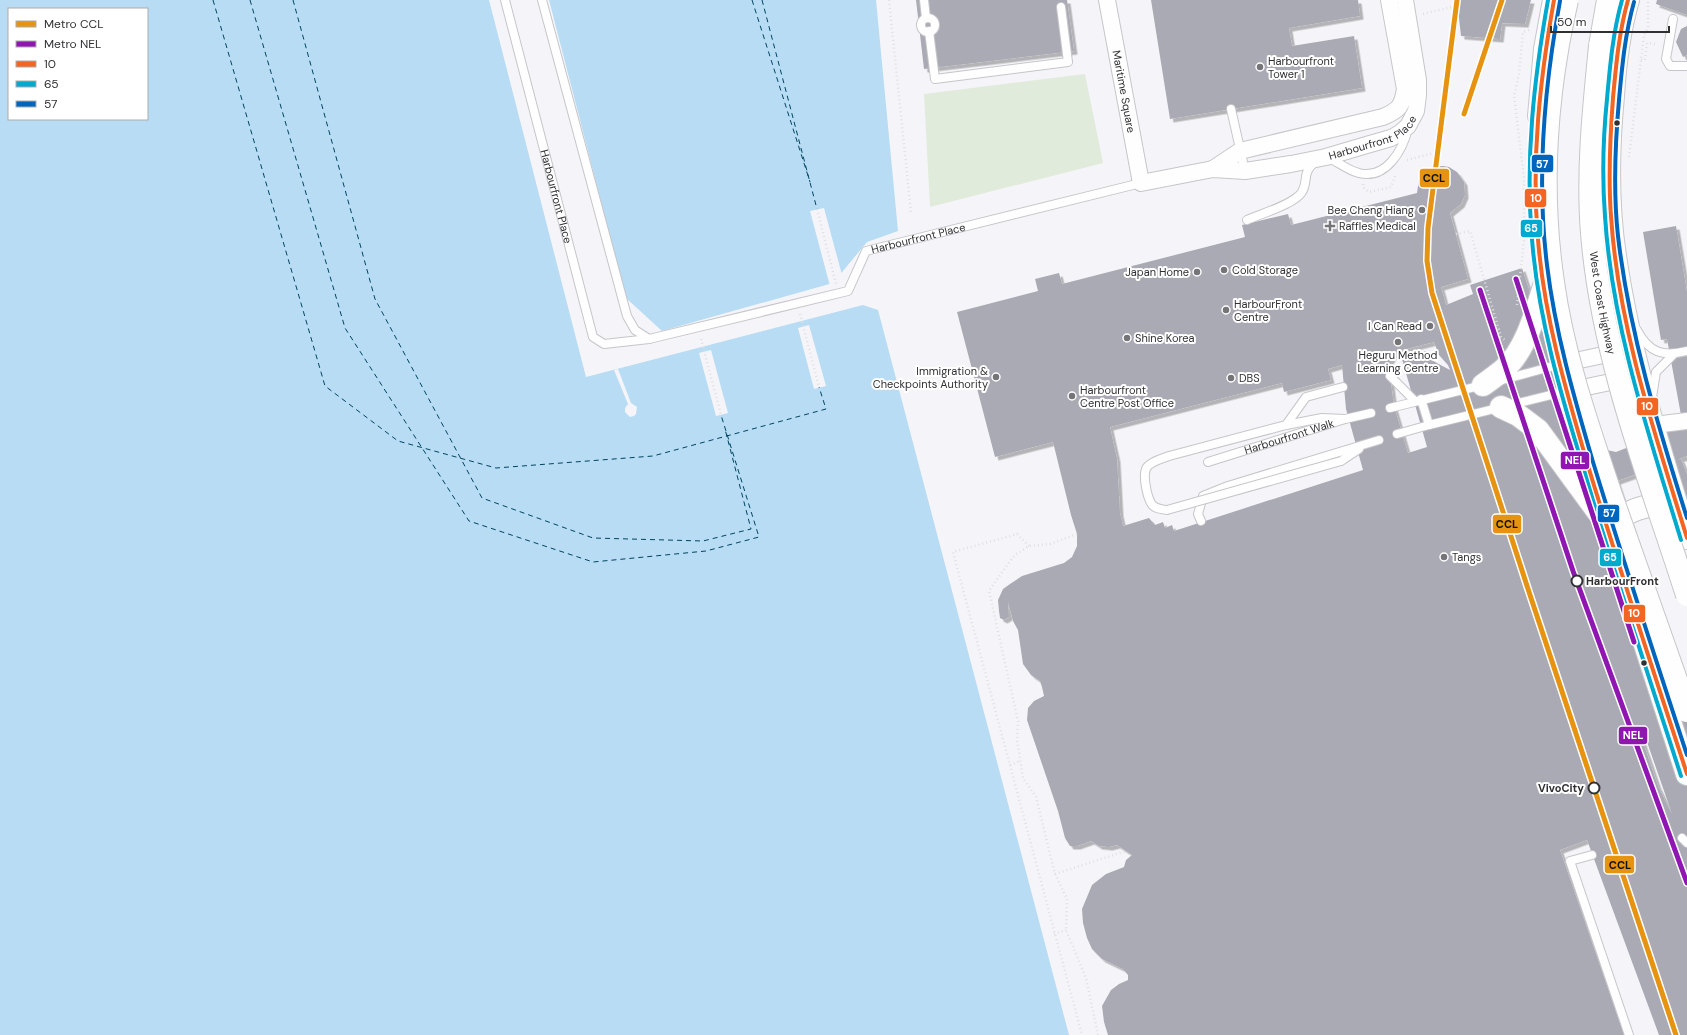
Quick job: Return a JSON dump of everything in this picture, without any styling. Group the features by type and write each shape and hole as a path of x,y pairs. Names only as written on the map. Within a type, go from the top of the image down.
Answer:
{"main road":[{"path":"1554,0 1545,49 1536,158 1538,240 1544,286 1567,391 1605,521 1687,774"},
{"path":"1567,0 1560,29 1548,117 1545,199 1553,282 1565,342 1587,423 1687,712"},
{"name":"West Coast Highway","path":"1608,0 1600,46 1594,107 1592,153 1592,232 1598,278 1606,331 1625,404 1687,595"},
{"path":"1628,0 1615,66 1609,152 1612,229 1615,256 1639,376 1685,530"},
{"path":"1483,385 1504,369 1515,356 1530,328 1544,286"},
{"path":"1500,407 1518,415 1538,430 1582,492 1605,521"},
{"path":"1612,542 1617,526 1624,517 1642,508 1653,506 1665,506 1675,513 1685,530"}],"street":[{"name":"Maritime Square","path":"1108,0 1141,183"},
{"name":"Harbourfront Place","path":"1213,169 1240,151 1382,118 1395,112 1403,104 1405,89 1389,0"},
{"name":"Harbourfront Place","path":"1141,183 1213,169 1245,171 1323,157 1391,138 1408,126 1416,111 1418,95 1418,80 1405,0"},
{"path":"1561,364 1633,349"},
{"path":"1567,391 1639,376"},
{"path":"1651,417 1687,421"}],"lane":[{"name":"Harbourfront Place","path":"505,0 593,337 604,344 649,339 848,291 866,252 1141,183"},
{"path":"542,0 627,316 635,330 649,339"},
{"path":"924,0 926,18 921,22 921,26 922,29 929,31 935,79 1068,62 1061,6"},
{"path":"1673,19 1666,59 1670,66 1687,66"},
{"path":"1231,109 1245,171"},
{"path":"1247,220 1292,200 1302,192 1305,174 1310,166 1323,157 1358,173 1377,172 1390,163 1402,148 1408,126"},
{"path":"1626,313 1639,335 1649,347 1656,352 1672,355 1687,351"},
{"path":"1651,417 1656,372 1672,355"},
{"path":"1390,408 1561,364"},
{"path":"1390,376 1418,400 1429,425"},
{"path":"1286,425 1306,396 1343,387"},
{"path":"1397,434 1567,391"},
{"name":"Harbourfront Walk","path":"1208,462 1371,413"},
{"path":"1345,420 1322,418 1286,425 1154,461 1146,468 1144,478 1151,503 1158,509 1167,510 1340,461 1366,444"},
{"path":"1201,521 1198,514 1203,496 1228,486 1379,440"},
{"path":"1592,855 1570,862 1629,1035"}],"path":[{"path":"889,0 911,212"},
{"path":"1629,160 1644,36 1648,28 1648,0"},
{"path":"1421,7 1421,14 1452,7"},
{"path":"1517,306 1524,240 1524,178 1514,96 1520,74 1523,32 1529,30"},
{"path":"1641,60 1645,60 1646,44 1655,44"},
{"path":"817,209 837,289"},
{"path":"1456,234 1470,231 1501,337 1506,340"},
{"path":"800,314 819,387"},
{"path":"701,339 721,415"},
{"path":"1029,546 1016,534 953,552 1082,1035"},
{"path":"1077,534 1050,544 1029,546 1015,555 989,591 1018,721 1017,740 1023,778 1036,797 1055,874 1067,899 1066,930 1086,978 1098,1035"},
{"path":"1010,765 1020,761"},
{"path":"1055,874 1126,852"},
{"path":"1054,934 1066,930"}],"green space":[{"path":"1085,74 1103,163 930,207 924,94"}],"water":[{"path":"0,0 489,0 586,377 863,305 878,310 1069,1035 0,1035"},
{"path":"549,0 876,0 898,231 867,242 833,283 662,331 626,298"}],"pier":[{"path":"824,208 842,275 834,285 830,286 810,211"},
{"path":"809,325 826,386 814,389 798,328"},
{"path":"711,350 728,413 716,416 699,353"},
{"path":"618,369 631,403 637,407 636,414 634,416 630,417 625,412 625,408 628,404 614,370"}],"building":[{"path":"916,0 1067,0 1074,51 924,69"},
{"name":"Harbourfront Tower 1","path":"1151,0 1358,0 1360,16 1289,28 1292,46 1354,36 1362,88 1170,119"},
{"path":"1457,0 1531,0 1525,24 1502,23 1500,39 1461,36"},
{"path":"1657,0 1687,0 1687,15 1656,4"},
{"path":"1687,26 1687,55 1683,57 1676,42 1681,29"},
{"path":"1433,167 1449,167 1457,172 1464,182 1465,195 1461,204 1450,213 1468,279 1441,287 1446,305 1473,294 1470,285 1522,268 1579,444 1616,452 1683,426 1667,339 1661,340 1643,232 1676,226 1687,292 1687,456 1677,460 1681,459 1687,474 1687,526 1668,463 1617,481 1687,693 1687,1035 1659,1035 1587,840 1560,850 1624,1035 1108,1035 1104,1022 1102,1006 1111,990 1128,980 1128,975 1123,969 1102,959 1092,949 1083,923 1082,909 1092,885 1106,874 1124,867 1126,860 1132,855 1117,845 1109,847 1099,846 1091,841 1077,846 1070,846 1065,838 1058,811 1027,720 1028,708 1034,701 1044,696 1042,687 1040,681 1031,675 1023,664 1018,630 1013,621 1008,602 1009,617 1004,620 1000,618 998,600 1003,589 1022,576 1064,563 1072,557 1077,546 1077,534 1053,442 995,457 957,312 1038,291 1035,279 1059,273 1062,284 1245,237 1242,225 1288,214 1291,225 1417,193 1419,179 1424,173","holes":["1434,342 1439,355 1448,365 1450,370 1433,361 1426,351 1402,359 1427,447 1408,453 1394,406 1389,363 1395,352","1342,365 1346,409 1363,470 1174,531 1172,525 1165,528 1163,522 1155,525 1149,518 1123,526 1120,513 1117,459 1110,427 1282,383 1284,392 1331,380 1328,369","1632,725 1646,739 1672,814 1658,786 1643,742"]}],"ferry route":[{"path":"213,0 325,386 398,441 496,468 653,456 826,409 819,387"},
{"path":"250,0 345,328 469,521 593,562 706,551 759,537 721,415"},
{"path":"293,0 375,299 482,498 593,538 703,541 751,529 725,429"},
{"path":"752,0 810,182"},
{"path":"762,0 817,209"}],"metro line":[{"name":"CCL","path":"1457,0 1428,228 1427,261 1432,293 1530,595 1676,1035"},
{"name":"CCL","path":"1464,114 1502,0"},
{"name":"NEL","path":"1516,279 1634,642"},
{"name":"NEL","path":"1480,290 1573,571 1687,883"}],"transit line":[{"name":"65","path":"1548,0 1535,89 1530,149 1530,209 1539,298 1559,385 1575,442 1619,585 1681,776"},
{"name":"10","path":"1554,0 1541,89 1536,149 1536,209 1545,298 1565,384 1589,469 1687,774"},
{"name":"65","path":"1622,0 1612,49 1604,143 1604,201 1609,257 1615,299 1634,380 1681,540"},
{"name":"10","path":"1628,0 1618,49 1611,127 1610,186 1615,257 1621,298 1640,379 1687,538"},
{"name":"57","path":"1560,1 1554,34 1543,132 1542,198 1550,290 1560,340 1593,462 1627,572 1687,755"},
{"name":"57","path":"1634,2 1628,26 1621,75 1616,151 1616,219 1629,308 1637,343 1655,414 1687,518"}],"place":[{"name":"Harbourfront Tower 1","path":"1260,67"},
{"name":"Bee Cheng Hiang","path":"1422,210"},
{"name":"Raffles Medical","path":"1330,226"},
{"name":"Cold Storage","path":"1224,270"},
{"name":"Japan Home","path":"1197,272"},
{"name":"HarbourFront Centre","path":"1226,310"},
{"name":"I Can Read","path":"1430,326"},
{"name":"Shine Korea","path":"1127,338"},
{"name":"Heguru Method Learning Centre","path":"1398,342"},
{"name":"Immigration & Checkpoints Authority","path":"996,377"},
{"name":"DBS","path":"1231,378"},
{"name":"Harbourfront Centre Post Office","path":"1072,396"},
{"name":"Tangs","path":"1444,557"},
{"name":"HarbourFront","path":"1577,581"},
{"name":"VivoCity","path":"1594,788"}]}
